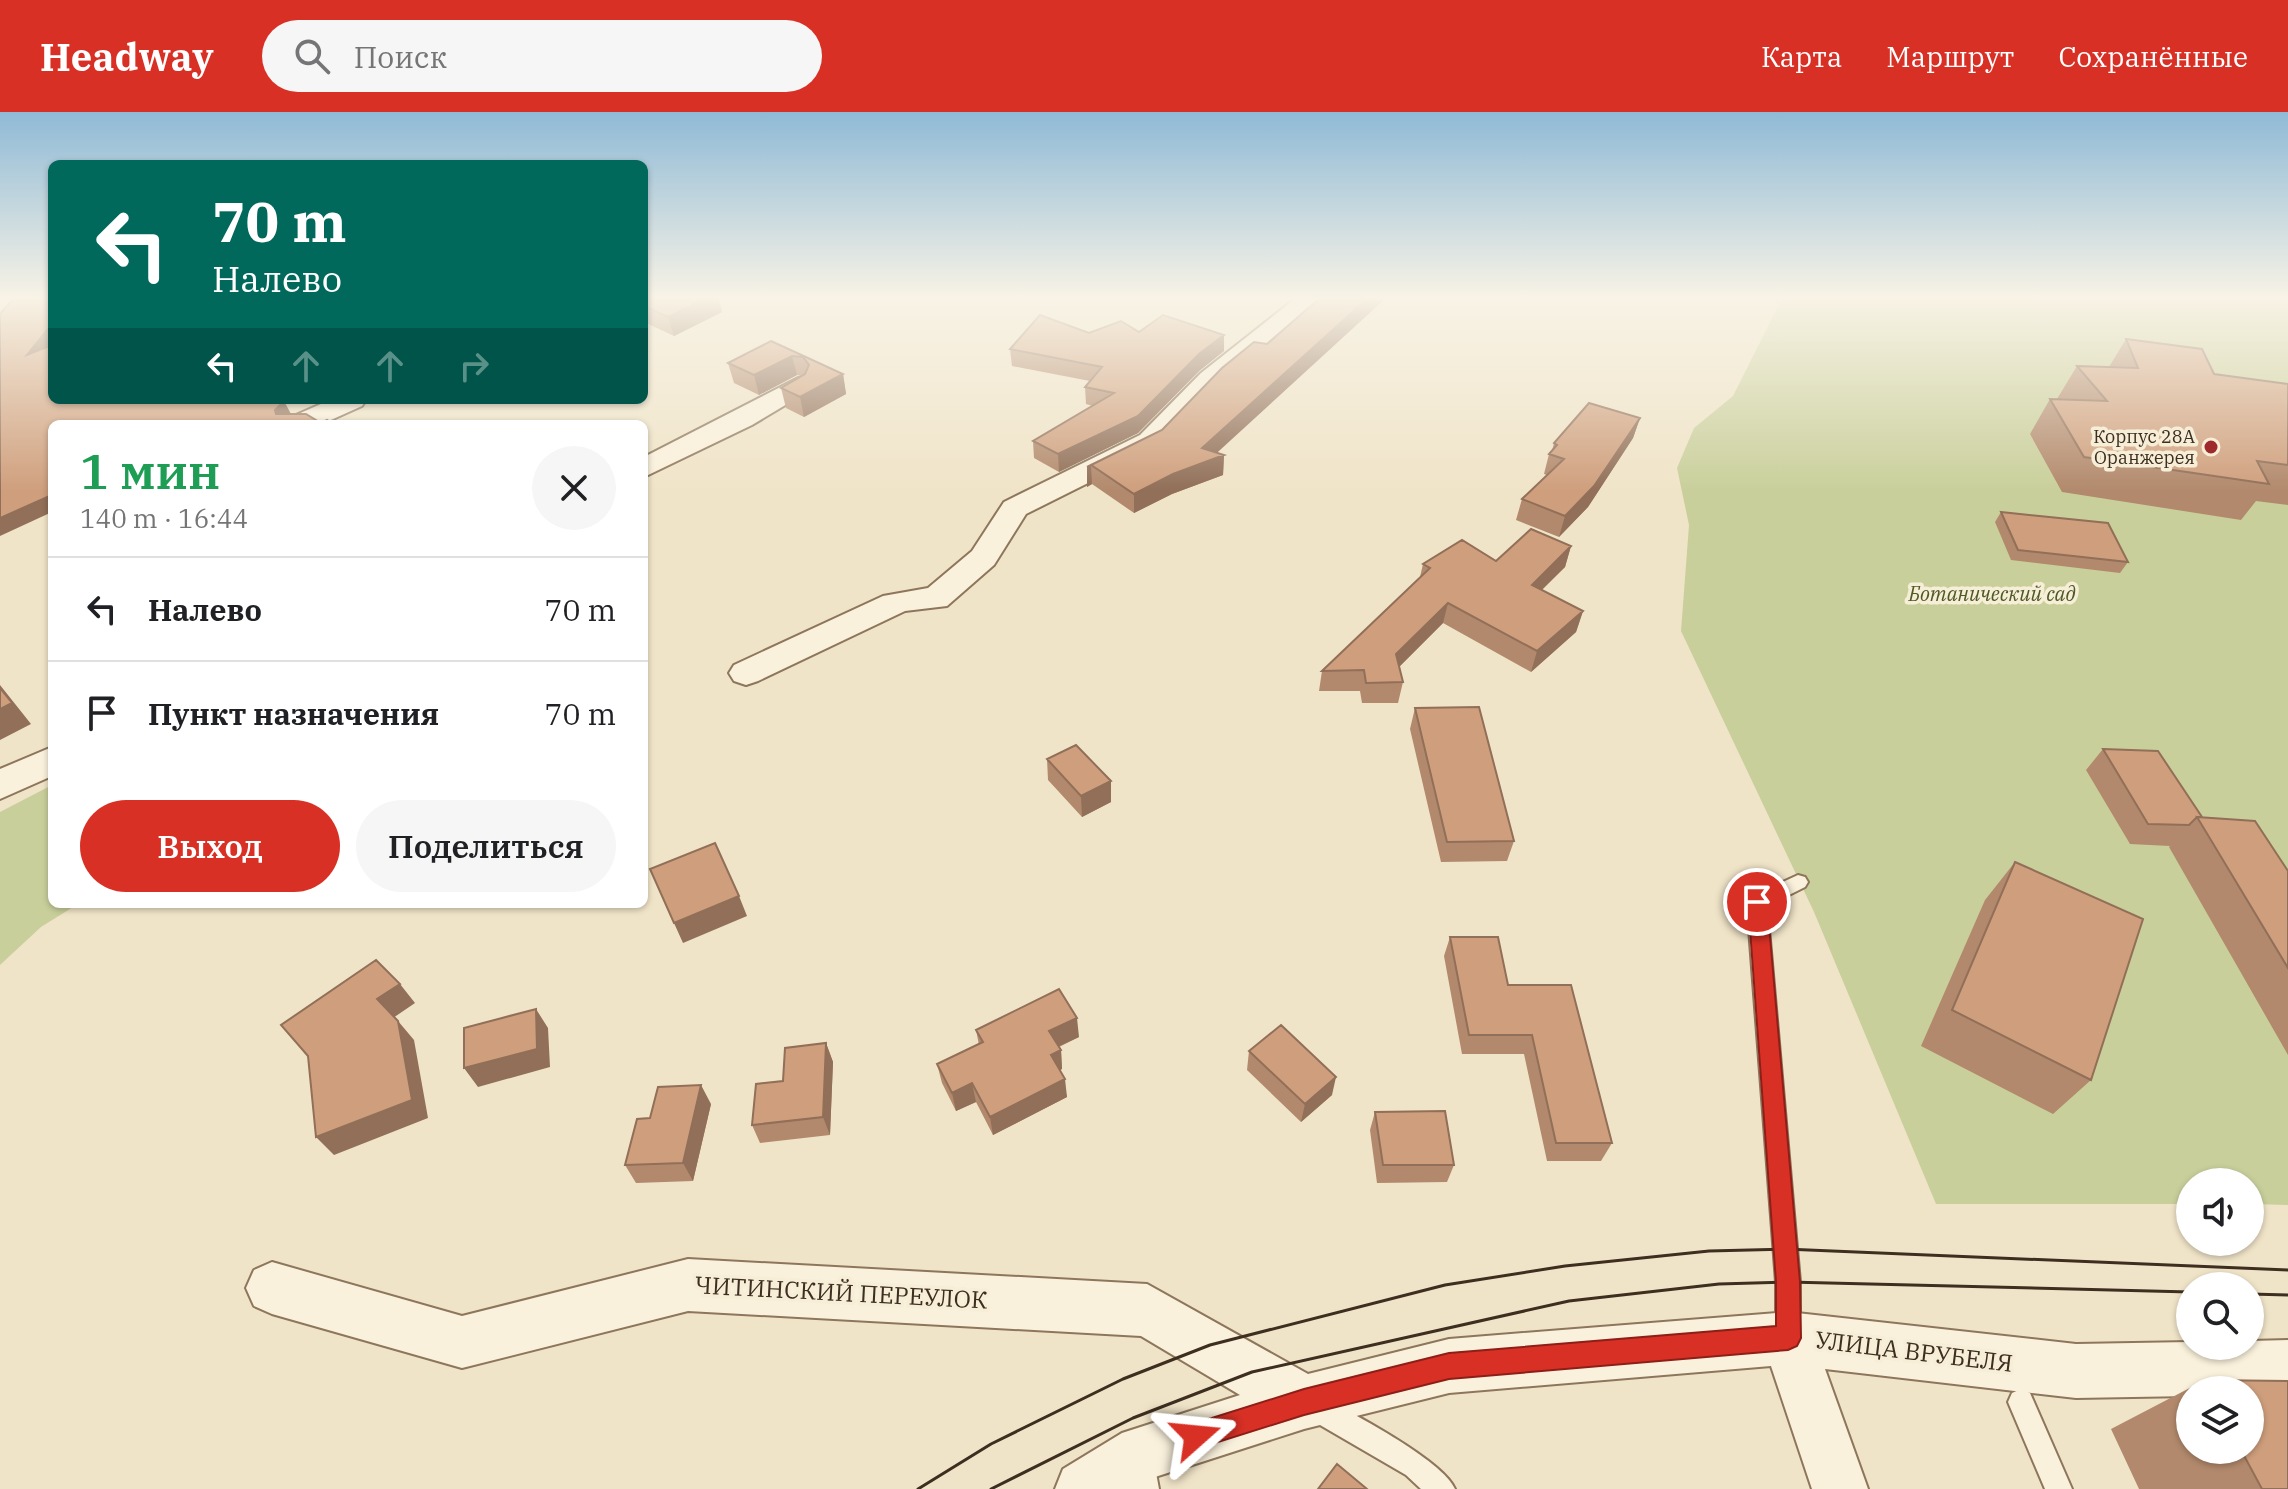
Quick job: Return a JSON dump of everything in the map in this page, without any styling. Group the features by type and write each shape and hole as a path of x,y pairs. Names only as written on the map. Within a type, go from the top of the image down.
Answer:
{"street":[{"path":"746,673 895,603 917,598 935,599 983,558 1015,508 1034,495 1150,441 1210,379 1231,362"},
{"path":"648,466 742,419 798,386"},
{"path":"308,420 343,404"},
{"path":"0,785 48,762"},
{"name":"ЧИТИНСКИЙ ПЕРЕУЛОК","path":"272,1288 462,1342 688,1285 1147,1310 1304,1402"},
{"path":"1788,1338 1840,1489"},
{"name":"УЛИЦА ВРУБЕЛЯ","path":"1083,1489 1144,1471 1304,1402 1449,1366 1788,1338 2076,1371 2288,1367"}],"lane":[{"path":"1788,1338 1788,1282 1757,902 1798,882"},
{"path":"1304,1402 1415,1466 1442,1489"},
{"path":"2021,1402 2059,1489"}],"green space":[{"name":"Ботанический сад","path":"1750,362 2288,362 2288,1205 2264,1204 2264,1168 2176,1168 2176,1204 1936,1204 1814,912 1681,631 1689,525 1677,468 1694,428 1733,396"},
{"path":"48,787 48,908 72,908 41,927 0,965 0,812"}],"building":[{"path":"0,362 48,362 48,404 281,404 275,410 276,414 306,414 316,420 48,420 48,497 0,518"},
{"path":"729,362 779,362 754,375"},
{"path":"807,362 817,362 843,374 800,397 781,388 805,374 809,365"},
{"path":"1078,362 1191,362 1138,416 1058,454 1033,441 1114,393 1085,387 1102,367"},
{"path":"1229,362 1297,362 1202,448 1224,455 1173,474 1134,494 1091,465 1162,430"},
{"path":"2136,362 2208,362 2214,374 2288,384 2288,465 2257,461 2269,484 2084,457 2050,399 2107,401 2077,366 2138,368"},
{"path":"1589,403 1640,418 1594,486 1565,516 1522,499 1564,459 1549,454 1557,445 1554,443"},
{"path":"2001,512 2108,523 2128,562 2018,550"},
{"path":"1531,529 1571,546 1532,585 1583,611 1537,651 1448,603 1396,654 1403,682 1366,683 1364,670 1322,671 1430,568 1423,564 1462,540 1496,561"},
{"path":"0,688 12,703 0,709"},
{"path":"1479,707 1514,841 1447,842 1415,708"},
{"path":"1076,745 1111,781 1081,796 1047,759"},
{"path":"2103,749 2158,751 2202,817 2197,817 2189,825 2148,824"},
{"path":"2197,817 2255,821 2288,871 2288,968"},
{"path":"715,843 739,896 674,923 650,869"},
{"path":"2015,862 2143,919 2091,1080 1952,1010"},
{"path":"1450,937 1498,937 1508,985 1571,985 1612,1143 1556,1143 1532,1035 1469,1035"},
{"path":"376,960 400,984 377,999 398,1021 412,1100 316,1137 308,1056 281,1025"},
{"path":"1059,989 1077,1018 1049,1031 1061,1050 1051,1055 1065,1079 990,1117 972,1083 952,1093 937,1064 983,1042 976,1030"},
{"path":"536,1009 537,1049 464,1068 464,1028"},
{"path":"1281,1025 1336,1077 1305,1104 1249,1051"},
{"path":"826,1043 823,1117 752,1125 756,1084 783,1081 785,1048"},
{"path":"701,1085 683,1163 625,1165 637,1119 650,1118 658,1087"},
{"path":"1445,1111 1454,1165 1383,1165 1375,1112"},
{"path":"2264,1381 2288,1381 2288,1489 2262,1489 2249,1464 2264,1464"},
{"path":"1337,1464 1367,1489 1318,1489"}],"tram line":[{"path":"918,1489 991,1444 1123,1379 1210,1345 1445,1285 1565,1266 1709,1251 1785,1249 2288,1270"},
{"path":"991,1489 1133,1418 1252,1372 1569,1301 1719,1284 1788,1282 2176,1292"},
{"path":"2264,1294 2288,1295"}],"place":[{"name":"Корпус 28А Оранжерея","path":"2211,447"}],"route":[{"path":"1196,1436 1304,1402 1449,1366 1788,1338 1788,1282 1757,902"}]}
